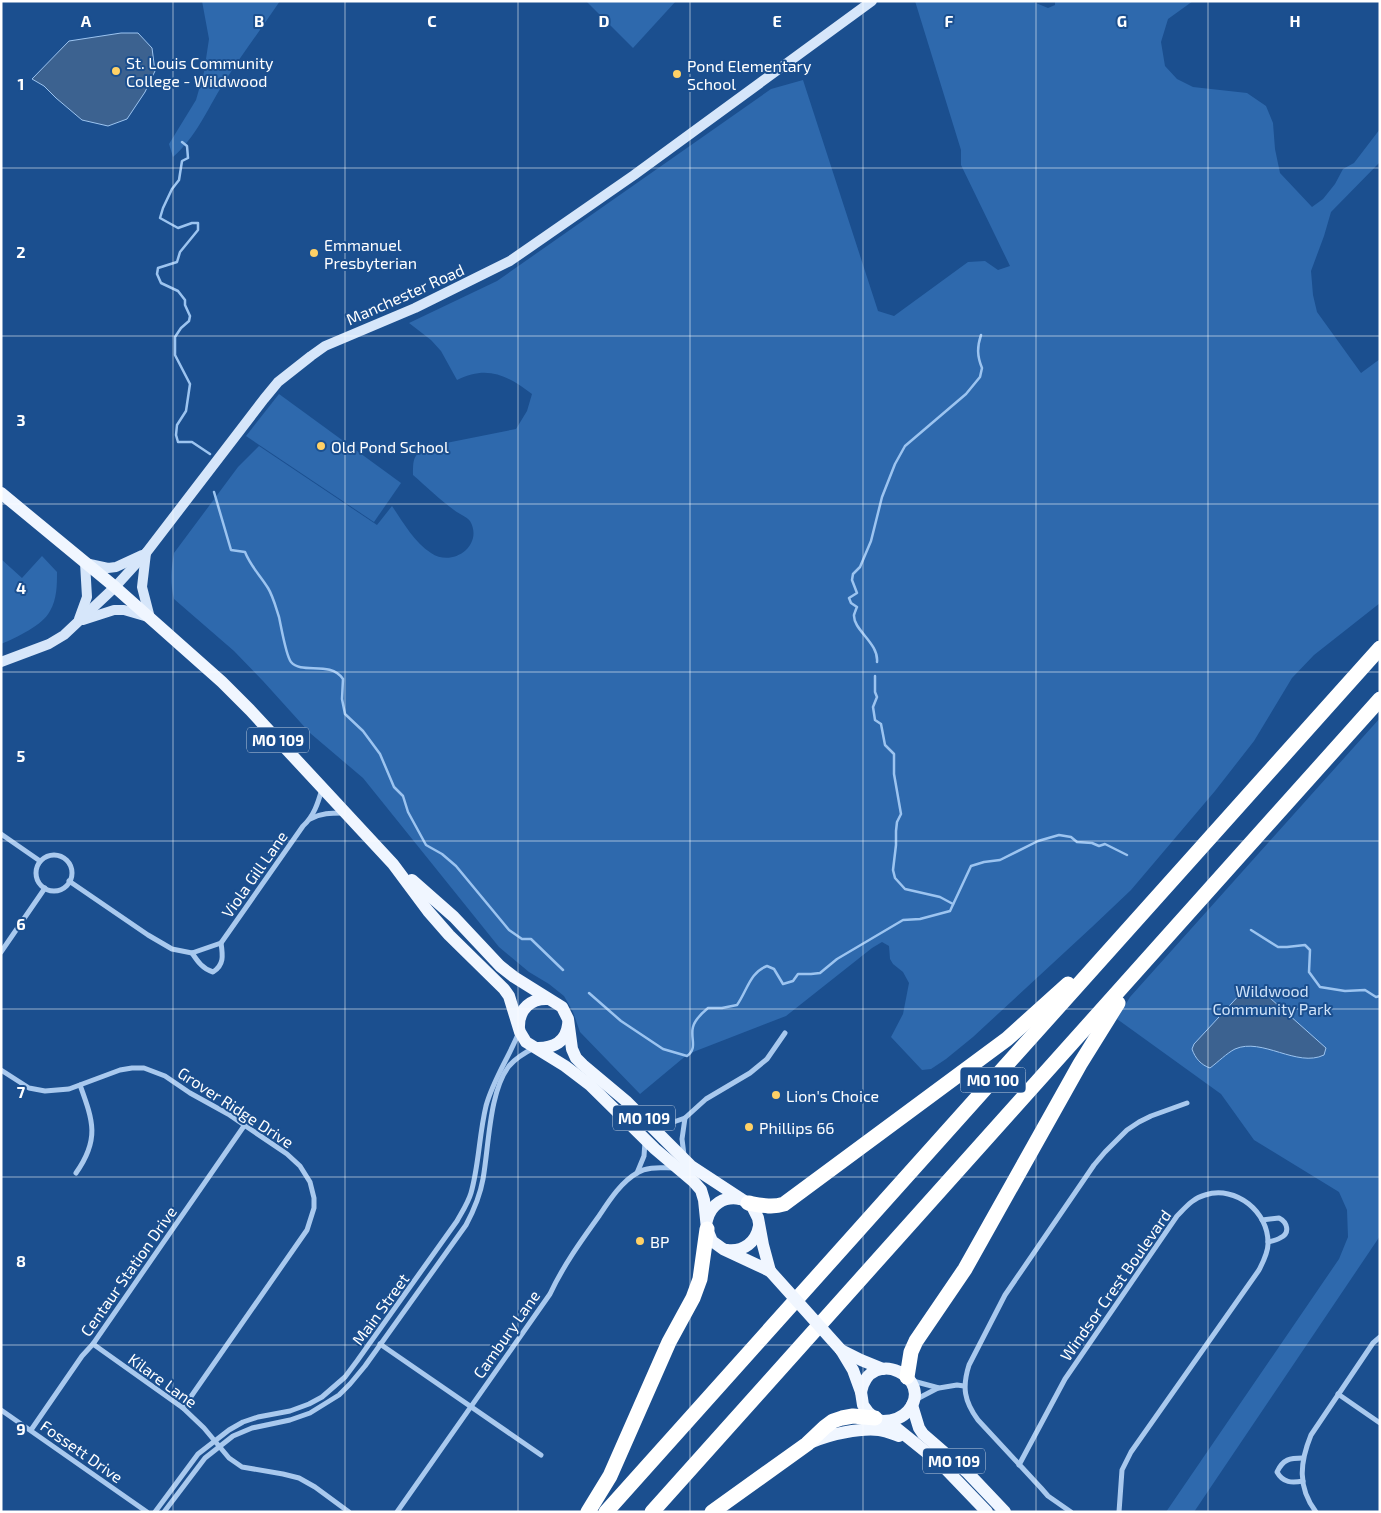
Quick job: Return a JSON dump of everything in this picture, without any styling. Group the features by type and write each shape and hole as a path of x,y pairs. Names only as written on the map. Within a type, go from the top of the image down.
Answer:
{"highway":[{"name":"MO 100","path":"606,1512 1380,648"},
{"name":"MO 100","path":"652,1512 1380,699"},
{"path":"744,1201 765,1206 784,1204 1007,1039 1085,968 1104,955"},
{"path":"908,1378 911,1352 916,1341 965,1269 1080,1064 1144,962"},
{"path":"588,1512 610,1476 668,1342 693,1298 700,1279 707,1224"},
{"path":"712,1512 807,1444 824,1427 842,1418 853,1416 879,1419"}],"main road":[{"name":"MO 109","path":"1,492 115,587 222,682 250,710 393,864 444,929 504,989 509,996 519,1029 526,1042 590,1085 645,1140 680,1164 691,1166 744,1201 757,1214 770,1271"},
{"name":"MO 109","path":"393,864 454,917 500,966 525,985 562,1007 566,1014 572,1049 576,1058 644,1118 701,1190 712,1241 723,1249 770,1271 841,1350 853,1370 861,1392 863,1405 868,1412 895,1427 941,1464 988,1512"},
{"path":"519,1029 521,1014 528,1004 535,1000 548,999"},
{"path":"537,1048 550,1048 560,1042 567,1031 568,1023"},
{"path":"707,1224 712,1208 719,1202 727,1199 744,1201"},
{"path":"723,1249 736,1251 748,1246 756,1235 759,1222"},
{"name":"MO 109","path":"841,1350 861,1360 896,1370 908,1378 913,1388 912,1403 919,1428 923,1434 968,1473 1005,1512"},
{"path":"861,1392 868,1377 875,1371 884,1368"},
{"path":"879,1419 892,1420 900,1418 907,1412 912,1403"},
{"path":"807,1444 836,1433 878,1430 886,1431 912,1441"}],"street":[{"name":"Manchester Road","path":"1,662 49,644 64,635 115,587 146,553 278,382 311,356 340,339 415,308 510,261 634,175 872,1"},
{"path":"77,622 87,597 85,563 108,568 116,567 146,553"},
{"path":"146,553 142,587 150,618"},
{"path":"77,622 114,610 124,610 150,618"},
{"name":"Viola Gill Lane","path":"220,944 303,826 310,819 322,788"},
{"path":"310,819 330,812 345,812"},
{"path":"1,834 40,861"},
{"path":"56,855 66,860 71,870 69,881 56,891 44,888 36,876 36,870 40,861 56,855"},
{"path":"69,881 172,949 192,953 220,944 223,956 222,964 213,972 207,970 201,966 192,953"},
{"path":"1,952 44,888"},
{"name":"Main Street","path":"155,1512 185,1469 198,1454 216,1440 243,1422 290,1411 322,1397 345,1377 358,1361 458,1221 465,1208 475,1178 480,1135 490,1093 519,1029"},
{"path":"644,1118 665,1125 684,1118 706,1099 750,1073 767,1059 786,1033"},
{"name":"Main Street","path":"164,1512 205,1458 233,1436 252,1428 290,1420 310,1413 339,1395 365,1366 466,1225 480,1195 491,1120 501,1080 514,1061 522,1054 537,1048"},
{"name":"Grover Ridge Drive","path":"1,1070 29,1088 45,1091 69,1089 120,1070 132,1068 153,1070 228,1114 287,1154 300,1166 310,1182 314,1198 314,1208 303,1237 183,1408"},
{"path":"76,1173 88,1154 92,1131 92,1122 80,1085"},
{"path":"1070,1512 1048,1496 972,1412 964,1386 969,1365 1000,1304 1094,1165 1126,1130 1151,1116 1187,1103"},
{"path":"680,1164 684,1118"},
{"name":"Centaur Station Drive","path":"31,1430 244,1126"},
{"name":"Cambury Lane","path":"637,1173 644,1156 645,1140"},
{"name":"Cambury Lane","path":"397,1512 550,1294 579,1243 613,1197 637,1173 653,1167 680,1164"},
{"name":"Windsor Crest Boulevard","path":"1019,1465 1065,1379 1177,1216 1186,1207 1204,1195 1222,1193 1239,1198 1250,1205 1262,1220 1268,1242"},
{"path":"1119,1512 1122,1470 1131,1452 1259,1270 1265,1258 1268,1242 1281,1238 1286,1232 1287,1226 1285,1222 1279,1218 1262,1220"},
{"path":"1316,1512 1309,1502 1303,1481 1303,1458 1311,1435 1373,1343 1380,1337"},
{"name":"Kilare Lane","path":"92,1344 183,1408 216,1440 230,1458 242,1467 299,1478 350,1512"},
{"path":"380,1344 542,1455"},
{"path":"908,1378 939,1388"},
{"path":"912,1403 939,1388 964,1386"},
{"path":"1338,1394 1380,1424"},
{"name":"Fossett Drive","path":"1,1410 148,1512"},
{"path":"1303,1458 1286,1460 1280,1465 1278,1472 1280,1477 1286,1481 1303,1481"}],"green space":[{"path":"202,1 280,1 223,84 195,132 173,157 169,144 196,100 204,72 209,39"},
{"path":"586,1 676,1 633,48"},
{"path":"915,1 1031,1 1048,8 1055,5 1055,1 1193,1 1168,19 1161,42 1165,66 1177,79 1193,87 1247,93 1266,106 1273,123 1275,149 1280,173 1312,207 1323,199 1335,184 1343,169 1354,163 1380,129 1380,162 1331,212 1311,271 1317,312 1361,373 1380,359 1380,603 1314,655 1292,678 1254,741 1215,791 1131,890 973,1037 931,1069 922,1070 891,1037 903,1014 909,983 903,972 890,959 889,946 882,942 786,1016 688,1054 640,1094 580,1032 573,1012 564,996 529,972 499,947 363,778 310,733 234,651 174,599 171,576 174,553 238,467 259,446 377,525 392,506 414,538 431,553 448,558 464,552 470,546 473,538 470,521 444,502 413,475 414,460 421,451 431,446 516,429 527,411 532,394 505,377 496,374 478,373 457,380 441,351 431,340 409,323 497,281 771,89 803,80 878,311 894,316 968,262 985,261 998,270 1010,266 961,165 961,150"},
{"path":"279,394 401,483 374,522 246,436"},
{"path":"42,556 57,572 54,602 42,621 21,635 1,644 1,559 22,578"},
{"name":"Wildwood Community Park","path":"1380,718 1380,1236 1194,1512 1166,1512 1339,1259 1348,1237 1347,1210 1339,1192 1254,1140 1221,1094 1117,1019 1130,997"}],"shaded area":[{"path":"121,33 138,33 152,48 155,71 145,92 127,119 108,126 82,120 44,86 32,79 69,41"},
{"path":"1253,987 1261,990 1326,1048 1324,1055 1314,1058 1302,1058 1268,1049 1245,1046 1235,1049 1210,1068 1201,1063 1192,1049 1194,1044 1244,990"}],"waterway":[{"path":"182,142 187,146 188,158 182,161 179,180 172,189 160,218 178,228 198,223 198,230 180,252 177,262 158,268 157,274 161,283 178,291 185,300 190,316 189,321 175,337 175,355 190,384 186,411 177,425 176,435 178,442 192,442 210,454"},
{"path":"877,662 877,655 874,649 855,621 854,615 857,607 851,603 849,598 857,593 852,580 853,574 860,567 871,541 882,497 895,464 905,446 966,394 980,377 982,368 978,352 981,335"},
{"path":"214,492 231,550 245,552 271,595 279,617 287,654 291,662 296,666 331,670 343,679 342,699 345,714 363,731 380,754 394,787 403,796 408,812 426,845 442,854 456,866 509,930 522,939 531,939 563,970"},
{"path":"875,676 875,692 877,697 873,707 875,720 881,724 885,745 894,754 894,774 901,814 897,822 896,831 893,870 895,878 905,889 940,897 953,904"},
{"path":"589,993 621,1021 663,1049 687,1056 692,1050 692,1031 695,1021 699,1016 708,1008 737,1005 753,977 761,969 767,966 774,969 783,984 793,981 798,974 820,973 837,959 903,920 920,919 950,911 971,866 1000,860 1038,841 1059,835 1071,837 1077,842 1092,843 1099,846 1105,844 1127,855"},
{"path":"1251,930 1278,947 1305,945 1310,950 1309,972 1320,987 1345,991 1365,990 1376,997 1380,996"}],"place":[{"name":"St. Louis Community College - Wildwood","path":"116,71"},
{"name":"Pond Elementary School","path":"677,74"},
{"name":"Emmanuel Presbyterian","path":"314,253"},
{"name":"Old Pond School","path":"321,446"},
{"name":"Lion's Choice","path":"776,1095"},
{"name":"Phillips 66","path":"749,1127"},
{"name":"BP","path":"640,1241"}]}
